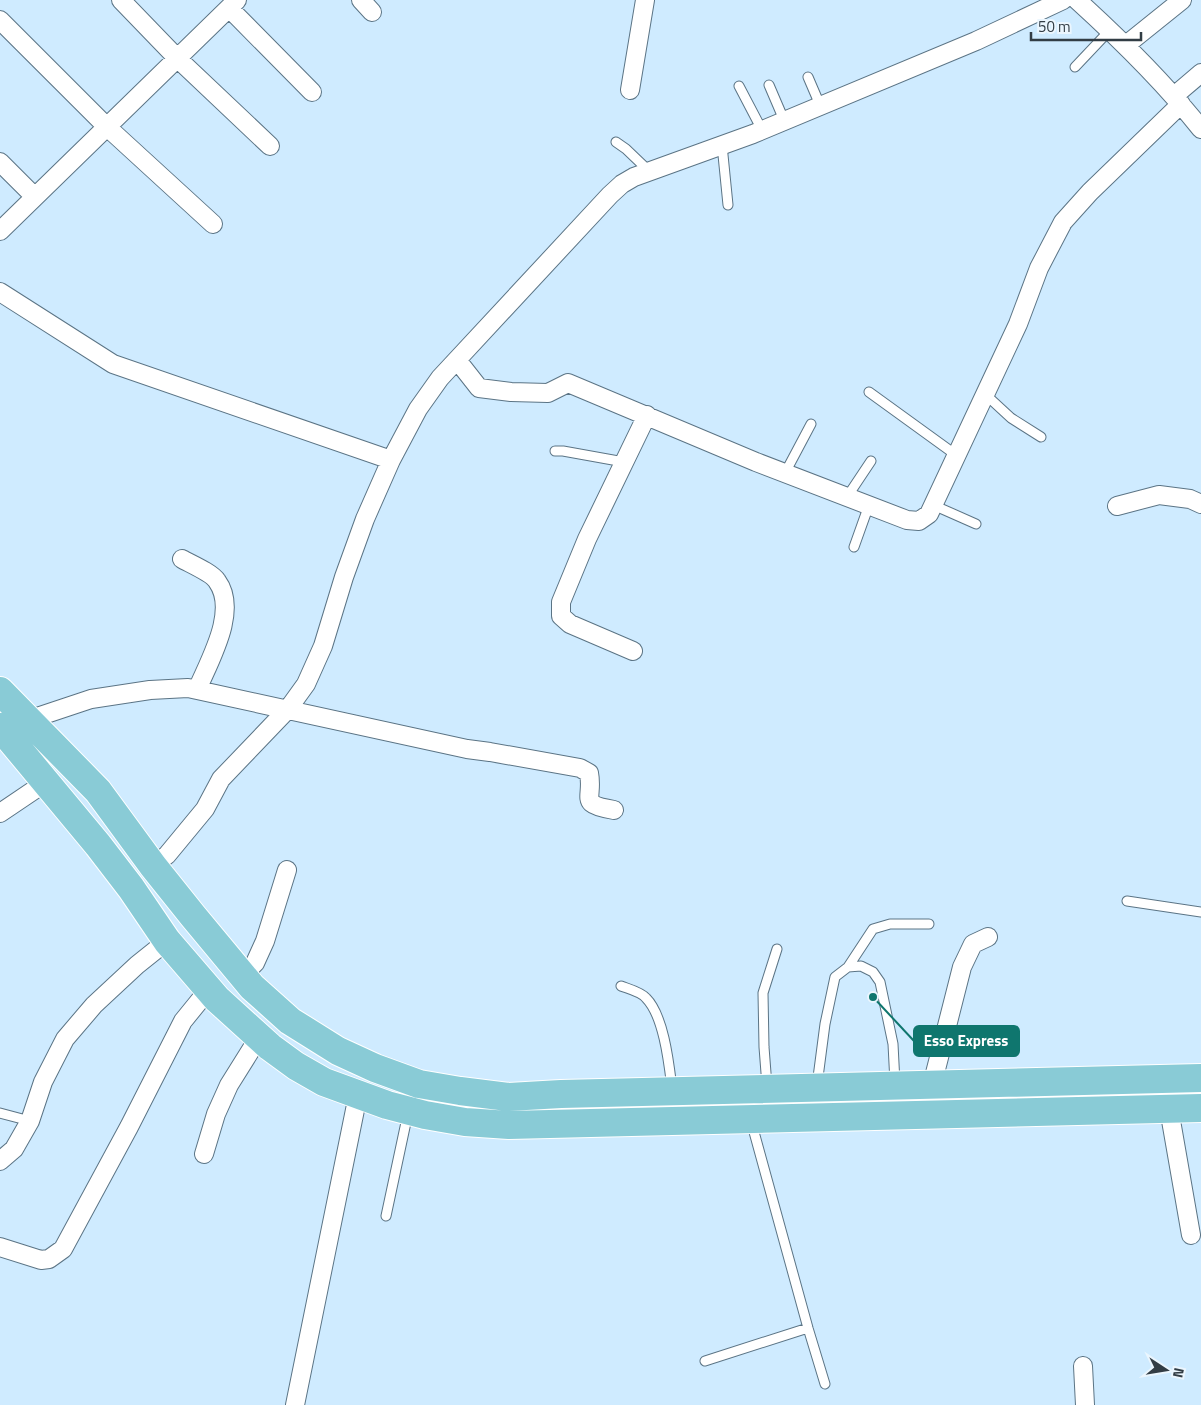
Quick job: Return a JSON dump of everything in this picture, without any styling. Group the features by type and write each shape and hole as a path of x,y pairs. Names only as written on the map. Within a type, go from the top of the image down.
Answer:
{"main road":[{"path":"0,691 98,791 153,866 252,987 290,1021 338,1051 375,1068 419,1084 508,1097 1201,1078"},
{"path":"0,727 98,845 131,888 166,941 217,999 258,1037 296,1066 324,1082 358,1095 409,1111 465,1122 509,1125 1201,1108"}],"street":[{"path":"120,0 177,58 270,146"},
{"path":"630,90 645,0"},
{"path":"153,866 167,855 205,809 221,779 288,709 306,684 323,646 344,577 365,519 391,460 418,409 440,378 456,360 610,195 622,184 634,177 762,130 976,41 1064,0"},
{"path":"1077,0 1126,45 1178,100 1201,129"},
{"path":"1126,45 1182,0"},
{"path":"0,231 233,4 312,92"},
{"path":"0,20 106,126 213,224"},
{"path":"456,360 479,388 511,392 548,393 568,383 785,473 907,520 919,522 929,514 1018,324 1039,268 1063,222 1201,73"},
{"path":"0,162 35,197"},
{"path":"0,292 114,364 391,460"},
{"path":"633,651 570,624 561,616 561,602 587,539 647,415"},
{"path":"1117,506 1159,495 1190,499 1201,504"},
{"path":"182,558 217,580 222,590 225,607 224,626 197,690"},
{"path":"28,720 91,699 150,690 188,688 468,749 580,768 589,773 588,793 592,803 597,807 614,810"},
{"path":"0,813 46,782"},
{"path":"242,976 255,963 265,941 287,870"},
{"path":"932,1085 962,968 973,944 988,937"},
{"path":"0,1161 14,1149 30,1121 43,1082 66,1039 94,1005 166,941"},
{"path":"0,1247 41,1260 49,1259 63,1249 129,1128 183,1021 209,989"},
{"path":"204,1154 216,1114 229,1085 258,1037"},
{"path":"295,1405 358,1095"},
{"path":"1169,1109 1191,1235"},
{"path":"1083,1366 1085,1405"}],"lane":[{"path":"1075,67 1110,30"},
{"path":"808,77 820,105"},
{"path":"768,85 784,120"},
{"path":"739,86 762,130"},
{"path":"616,142 650,172"},
{"path":"722,145 728,205"},
{"path":"870,392 956,455"},
{"path":"985,394 1011,418 1042,436"},
{"path":"785,473 811,424"},
{"path":"555,451 624,462"},
{"path":"847,497 871,461"},
{"path":"933,505 976,524"},
{"path":"854,547 869,506"},
{"path":"1127,901 1201,912"},
{"path":"816,1088 825,1024 835,977 848,967 873,929 890,924 929,924"},
{"path":"768,1090 764,1046 763,993 777,949"},
{"path":"848,967 861,966 873,972 880,982 893,1044 895,1086"},
{"path":"621,986 646,997 654,1011 667,1049 672,1092"},
{"path":"386,1216 409,1111"},
{"path":"0,1113 30,1121"},
{"path":"751,1118 825,1384"},
{"path":"705,1360 808,1328"}],"place":[{"name":"Esso Express","path":"873,997"}]}
